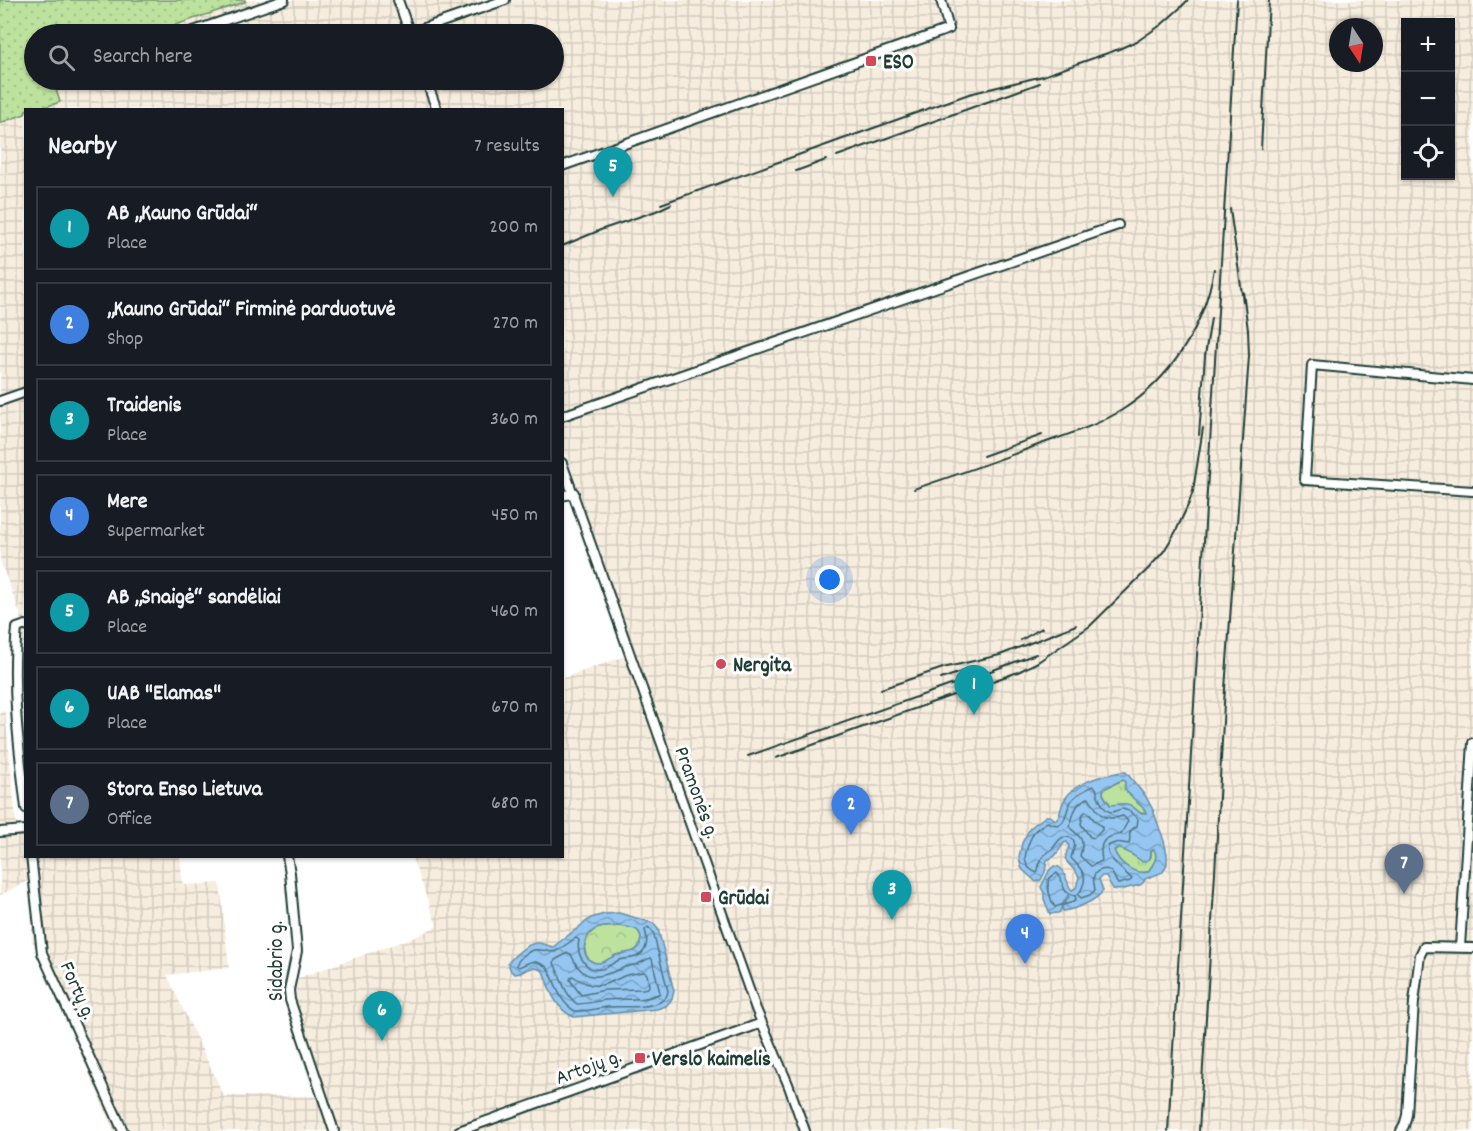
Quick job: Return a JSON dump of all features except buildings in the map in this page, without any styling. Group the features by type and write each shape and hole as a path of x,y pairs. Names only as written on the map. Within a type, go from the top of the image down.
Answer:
{"street":[{"path":"214,24 284,0"},
{"path":"398,0 406,24"},
{"path":"564,165 949,29 941,0"},
{"path":"438,24 501,1"},
{"path":"430,90 436,108"},
{"path":"564,415 1118,225"},
{"path":"1473,380 1312,365 1305,480 1473,491"},
{"path":"0,401 24,393"},
{"name":"Pramonės g.","path":"564,468 762,1023 805,1131"},
{"path":"564,496 574,493"},
{"path":"24,626 17,628 15,646 16,719 24,790"},
{"path":"1460,947 1473,743"},
{"path":"0,832 24,830"},
{"name":"Fortų g.","path":"31,858 42,953 123,1131"},
{"name":"Sidabrio g.","path":"287,858 297,951 289,990 290,1000 334,1131"},
{"path":"1401,1131 1407,1115 1414,1002 1420,954 1424,947 1473,948"},
{"name":"Artojų g.","path":"459,1131 475,1128 762,1023"}],"shaded area":[{"path":"245,0 1473,0 1473,1131 114,1131 32,940 30,880 0,895 0,712 5,711 16,820 21,835 24,835 24,858 180,858 183,885 220,883 229,968 167,975 224,1096 315,1096 286,1008 295,994 298,978 417,936 437,926 412,858 564,858 564,678 634,653 564,448 564,108 42,108 60,102 56,90 564,90 564,24 178,24 245,2","holes":["1121,772 1134,781 1153,810 1167,854 1143,883 1111,886 1107,877 1102,876 1099,878 1103,891 1101,895 1064,911 1062,907 1068,895 1062,905 1060,912 1050,914 1041,887 1049,871 1062,870 1072,890 1076,888 1079,877 1065,860 1068,842 1064,843 1055,856 1047,860 1044,876 1036,882 1023,870 1022,843 1027,832 1053,817 1057,820 1065,798 1110,774"]},
{"path":"24,114 24,744 20,614 0,560 0,123"}],"green space":[{"path":"0,0 245,0 245,2 178,24 24,24 24,90 56,90 60,102 42,108 24,108 24,114 0,123"},
{"path":"1123,780 1126,791 1146,812 1140,813 1126,804 1110,805 1103,791"},
{"path":"1119,848 1142,861 1151,857 1151,851 1154,849 1155,861 1148,872 1137,872 1123,863 1116,855 1114,850"},
{"path":"620,926 640,933 638,947 630,953 616,955 599,963 589,959 586,955 585,944 591,933 599,928"}],"water":[{"path":"1126,772 1146,797 1153,810 1167,854 1167,864 1163,872 1145,879 1140,885 1119,890 1113,889 1106,876 1102,876 1099,879 1103,891 1096,898 1063,911 1062,907 1068,895 1062,905 1060,912 1050,914 1041,887 1054,866 1062,870 1072,890 1076,888 1079,877 1066,861 1069,846 1067,842 1064,843 1055,856 1047,860 1041,880 1036,882 1021,867 1019,857 1022,843 1030,828 1046,816 1056,820 1058,818 1065,799 1076,788 1090,780","holes":["1123,780 1126,791 1146,813 1140,813 1126,804 1110,805 1104,795 1104,789","1119,848 1143,862 1150,859 1151,851 1154,849 1155,861 1148,872 1137,872 1123,863 1116,855 1114,850"]},
{"path":"619,913 653,923 658,929 674,991 672,999 666,1006 657,1009 574,1017 558,1004 543,971 531,968 515,974 511,971 508,963 526,947 538,943 553,947 591,918","holes":["622,926 640,933 638,947 632,952 616,955 599,963 589,959 584,949 591,933 602,927"]}],"railway":[{"path":"661,204 969,94 1043,76 1119,49 1139,40 1161,25 1188,0"},
{"path":"1168,1131 1237,0"},
{"path":"1261,149 1269,0"},
{"path":"837,156 1040,83"},
{"path":"796,171 826,160"},
{"path":"564,245 671,204"},
{"path":"1230,209 1243,301"},
{"path":"914,489 1092,425 1112,416 1140,397 1156,383 1183,350 1202,311 1214,269"},
{"path":"1199,1131 1224,703 1249,356 1243,292"},
{"path":"1199,435 1205,356 1211,318"},
{"path":"776,758 1018,672 1038,662 1090,626 1148,569 1164,551 1176,531 1193,491 1203,428"},
{"path":"983,456 1042,435"},
{"path":"881,689 943,668 1000,655 1076,625"},
{"path":"1021,640 1042,628"},
{"path":"988,672 1036,654"},
{"path":"941,679 964,671"},
{"path":"748,756 971,678"}],"place":[{"name":"ESO","path":"871,61"},
{"name":"AB „Snaigė“ sandėliai","path":"613,197"},
{"name":"Nergita","path":"721,664"},
{"name":"AB „Kauno Grūdai“","path":"974,715"},
{"name":"„Kauno Grūdai“ Firminė parduotuvė","path":"851,835"},
{"name":"Stora Enso Lietuva","path":"1404,894"},
{"name":"Grūdai","path":"706,897"},
{"name":"Traidenis","path":"892,920"},
{"name":"Mere","path":"1025,964"},
{"name":"UAB \"Elamas\"","path":"382,1041"},
{"name":"Verslo kaimelis","path":"640,1058"}]}
